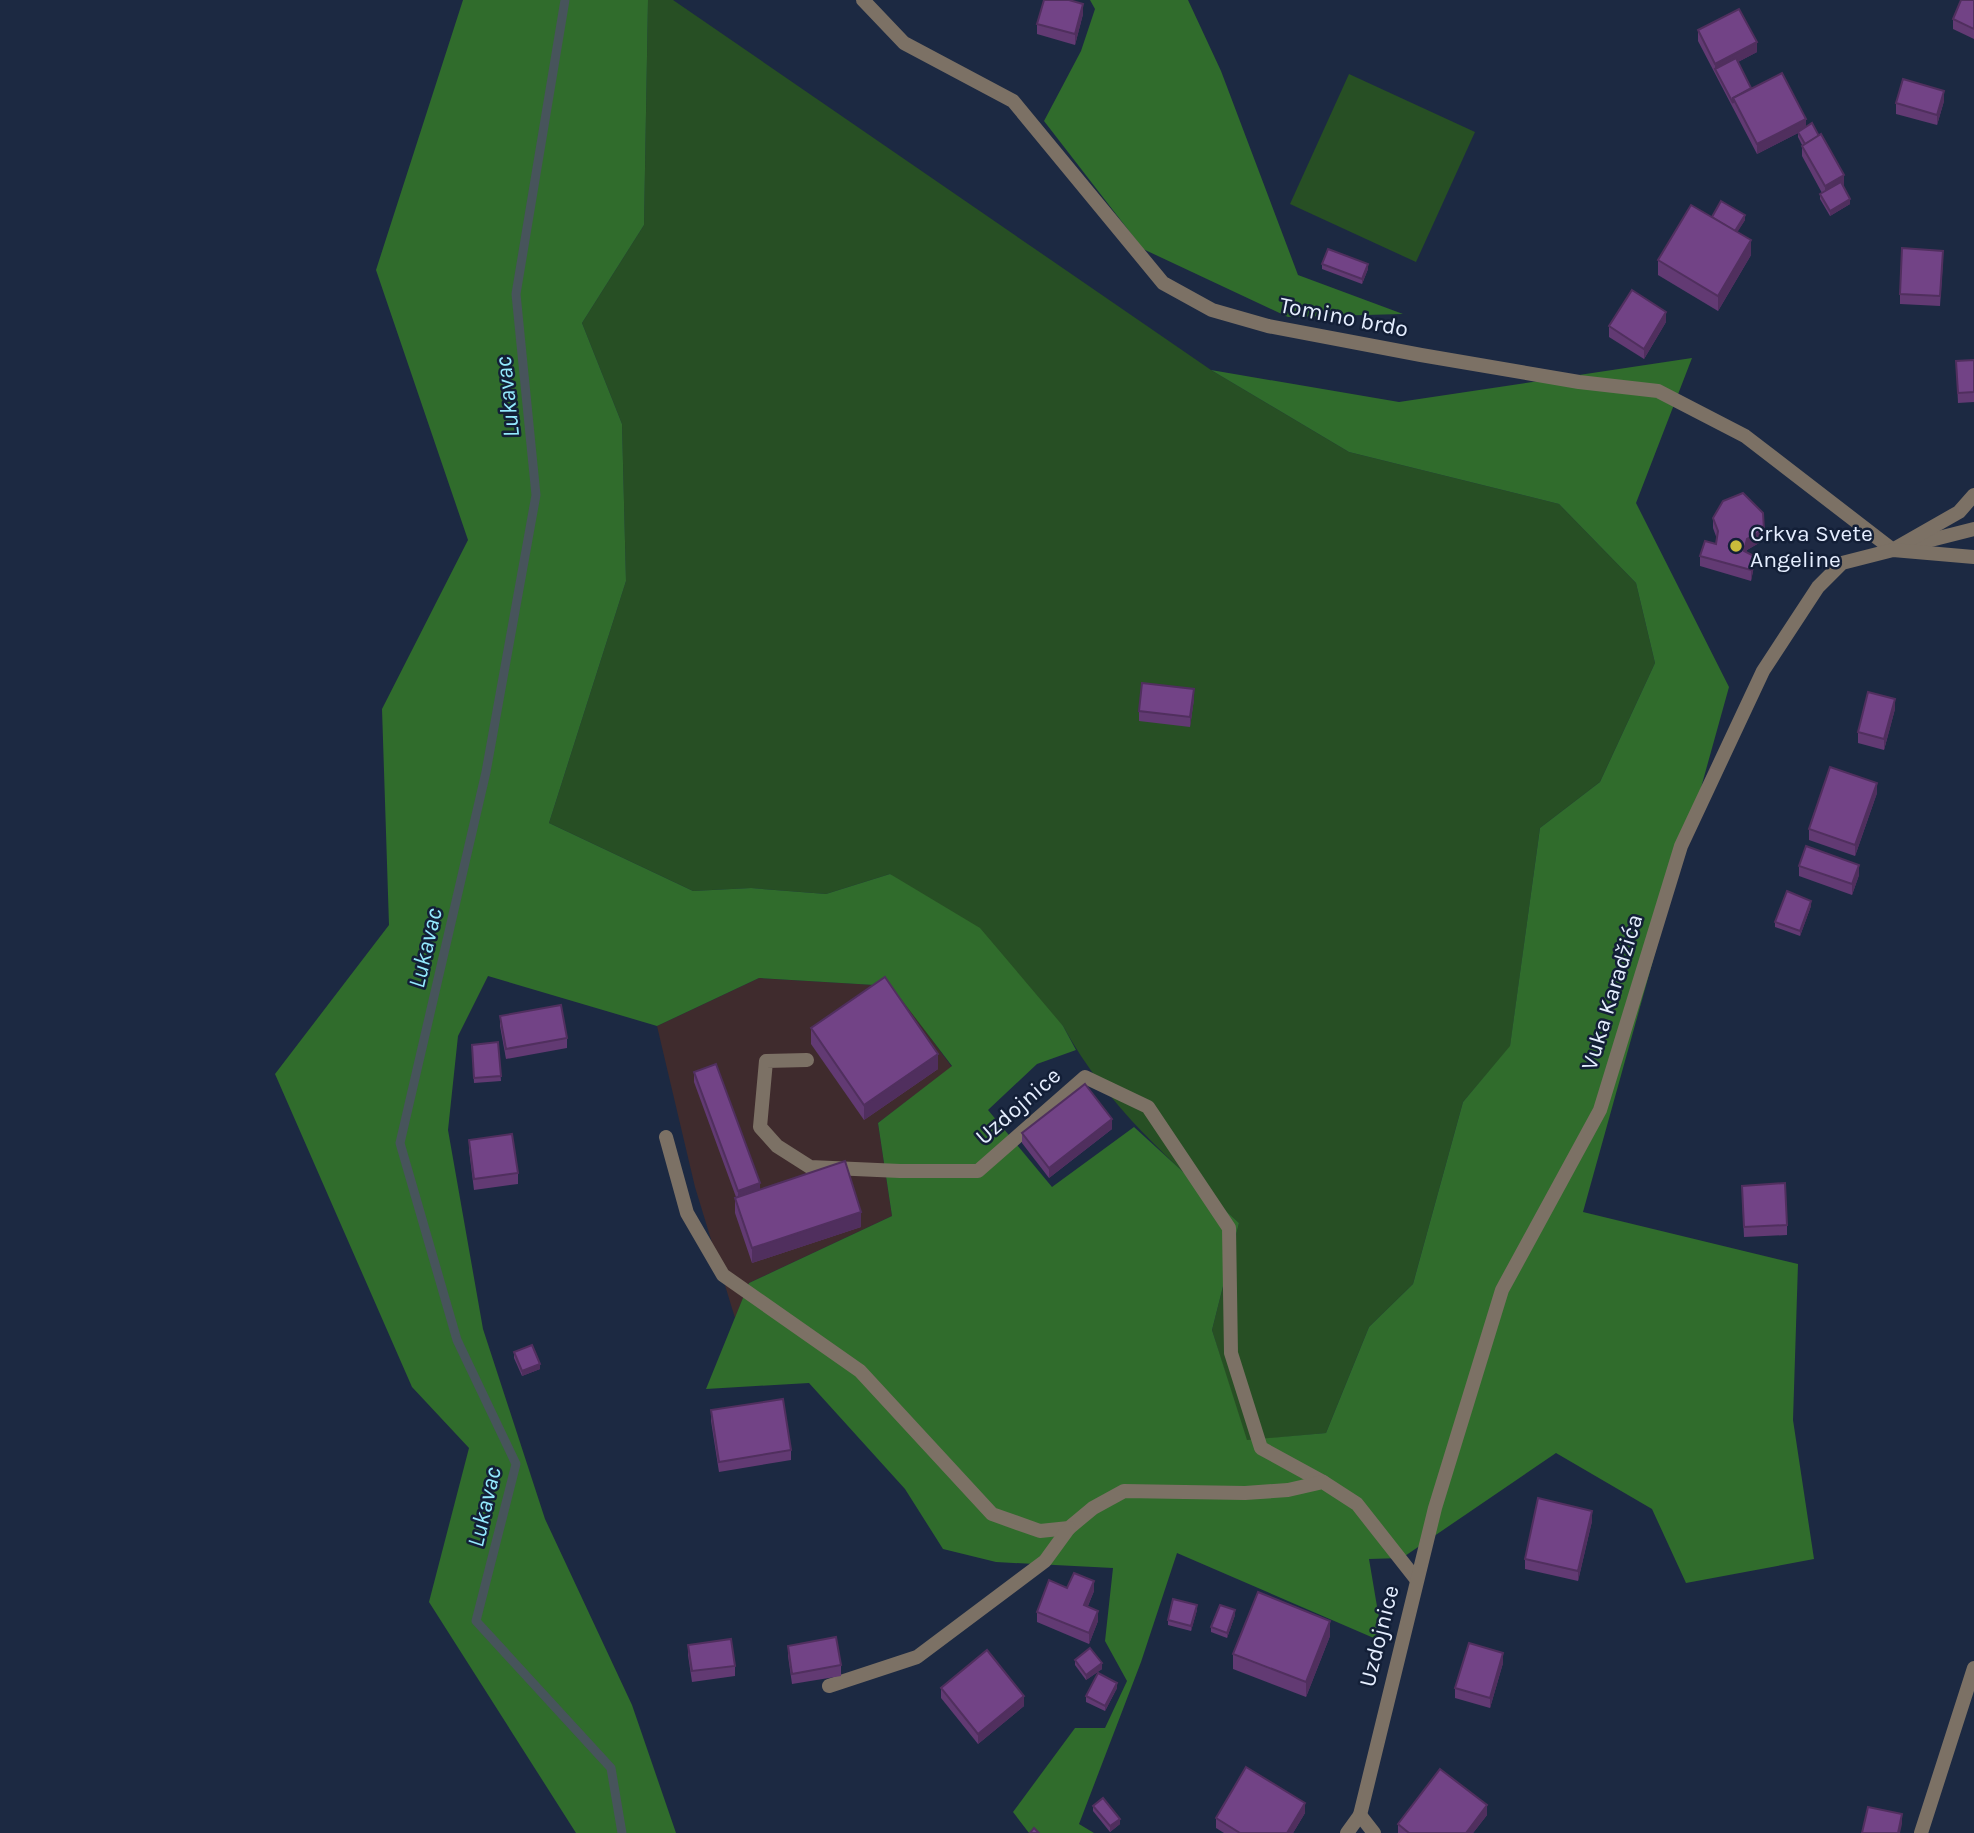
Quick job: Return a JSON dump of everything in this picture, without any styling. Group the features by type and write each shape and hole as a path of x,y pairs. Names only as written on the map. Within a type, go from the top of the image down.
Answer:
{"street":[{"name":"Tomino brdo","path":"863,0 904,43 1013,100 1163,283 1212,310 1268,326 1421,355 1579,382 1658,391 1745,436 1893,550"},
{"path":"1893,550 1959,512 1974,495"},
{"path":"1893,550 1974,530"},
{"name":"Vuka Karadžića","path":"1416,1579 1502,1290 1600,1110 1686,834 1763,671 1818,587 1842,563 1893,550 1974,557"},
{"name":"Uzdojnice","path":"807,1060 766,1061 760,1127 777,1146 810,1167 978,1171 1085,1077 1148,1107 1229,1227 1231,1353 1261,1448 1357,1504 1416,1579 1360,1815 1347,1833"},
{"path":"666,1137 687,1213 723,1275 860,1371 992,1514 1040,1531 1069,1528"},
{"path":"829,1686 917,1657 1045,1561 1069,1528 1093,1508 1124,1491 1245,1493 1288,1490 1323,1482"},
{"path":"1921,1833 1974,1668"},
{"path":"1360,1815 1374,1833"}],"shaded area":[{"path":"759,978 892,986 952,1067 878,1123 892,1216 749,1283 735,1318 695,1187 657,1026"}],"green space":[{"path":"463,0 648,0 644,225 582,323 622,424 626,581 549,823 693,891 751,888 826,894 890,874 980,928 1063,1026 1076,1050 1037,1064 988,1110 1052,1187 1134,1127 1239,1223 1212,1330 1247,1440 1326,1433 1369,1327 1413,1284 1463,1102 1510,1046 1540,828 1600,782 1655,663 1636,583 1559,504 1349,452 1211,370 1399,402 1692,358 1636,503 1729,687 1583,1212 1798,1264 1793,1420 1814,1559 1686,1583 1652,1509 1556,1453 1402,1558 1369,1559 1383,1642 1177,1553 1141,1662 1079,1824 1094,1833 1029,1833 1013,1812 1075,1728 1105,1728 1127,1681 1105,1641 1113,1568 996,1562 943,1549 905,1489 809,1383 706,1389 749,1283 892,1216 878,1123 952,1066 891,986 759,978 657,1026 488,976 458,1036 448,1130 483,1329 545,1519 632,1705 676,1833 576,1833 429,1602 469,1448 412,1387 275,1074 389,925 382,709 468,540 376,270"},
{"path":"648,0 673,0 1211,370 1349,452 1559,504 1636,583 1655,663 1600,782 1540,828 1510,1047 1463,1102 1413,1284 1369,1327 1326,1433 1246,1441 1212,1330 1239,1223 1142,1132 1100,1083 1063,1026 890,874 826,894 751,888 693,891 549,823 626,581 622,424 582,323 644,225"},
{"path":"1090,0 1188,0 1221,71 1298,275 1403,314 1288,317 1143,249 1044,121 1081,51 1095,9"},
{"path":"1349,74 1475,132 1416,262 1290,204"}],"building":[{"path":"1044,0 1069,0 1083,4 1075,34 1037,24"},
{"path":"1961,0 1974,0 1974,29 1953,19"},
{"path":"1739,9 1757,42 1715,64 1698,30"},
{"path":"1736,58 1751,88 1733,98 1733,103 1715,69"},
{"path":"1782,73 1806,119 1757,144 1733,98"},
{"path":"1903,79 1944,91 1937,115 1896,103"},
{"path":"1812,123 1819,136 1805,144 1798,132"},
{"path":"1821,134 1844,175 1825,186 1802,146"},
{"path":"1841,182 1850,199 1830,211 1820,194"},
{"path":"1721,201 1745,215 1735,231 1712,217"},
{"path":"1691,205 1751,240 1718,296 1658,260"},
{"path":"1902,248 1943,251 1940,296 1900,294"},
{"path":"1328,249 1368,264 1362,279 1322,264"},
{"path":"1632,290 1666,312 1644,349 1609,326"},
{"path":"1974,360 1974,392 1958,393 1956,361"},
{"name":"Crkva Svete Angeline","path":"1743,493 1763,513 1764,530 1747,539 1744,551 1754,556 1751,570 1700,556 1705,541 1716,544 1718,531 1713,518 1723,501"},
{"path":"1142,683 1194,689 1190,717 1139,711"},
{"path":"1868,692 1895,699 1884,739 1858,732"},
{"path":"1830,767 1877,783 1855,845 1809,829"},
{"path":"1806,846 1859,865 1852,884 1799,866"},
{"path":"1787,891 1811,901 1800,931 1775,922"},
{"path":"885,977 938,1054 864,1105 811,1028"},
{"path":"561,1005 567,1038 506,1049 500,1016"},
{"path":"498,1042 501,1076 474,1078 472,1045"},
{"path":"716,1064 760,1183 738,1191 694,1072"},
{"path":"1085,1084 1112,1119 1049,1168 1022,1133"},
{"path":"512,1134 518,1173 474,1179 469,1140"},
{"path":"845,1161 861,1212 752,1248 735,1198"},
{"path":"1785,1183 1787,1225 1744,1227 1742,1186"},
{"path":"532,1345 540,1364 522,1371 514,1352"},
{"path":"783,1399 791,1450 719,1462 711,1410"},
{"path":"1538,1498 1592,1511 1578,1571 1525,1559"},
{"path":"1074,1573 1094,1581 1084,1605 1098,1611 1089,1633 1037,1612 1049,1580 1067,1588"},
{"path":"1258,1592 1330,1621 1306,1682 1233,1654"},
{"path":"1173,1599 1197,1605 1191,1626 1168,1620"},
{"path":"1220,1605 1235,1610 1227,1633 1211,1627"},
{"path":"836,1637 841,1665 792,1674 788,1646"},
{"path":"731,1639 735,1666 692,1671 688,1645"},
{"path":"1469,1643 1503,1653 1490,1698 1455,1688"},
{"path":"1090,1648 1102,1663 1086,1675 1075,1660"},
{"path":"987,1650 1024,1696 978,1734 941,1688"},
{"path":"1098,1673 1117,1683 1105,1706 1086,1696"},
{"path":"1246,1767 1305,1803 1287,1833 1240,1833 1216,1818"},
{"path":"1440,1769 1487,1805 1466,1833 1409,1833 1398,1824"},
{"path":"1103,1798 1120,1819 1110,1826 1093,1806"},
{"path":"1868,1807 1902,1814 1898,1833 1862,1833"}],"waterway":[{"name":"Lukavac","path":"565,0 516,294 536,495 486,772 400,1143 457,1340 516,1464 476,1621 611,1768 622,1833"}],"place":[{"name":"Crkva Svete Angeline","path":"1736,546"}]}
